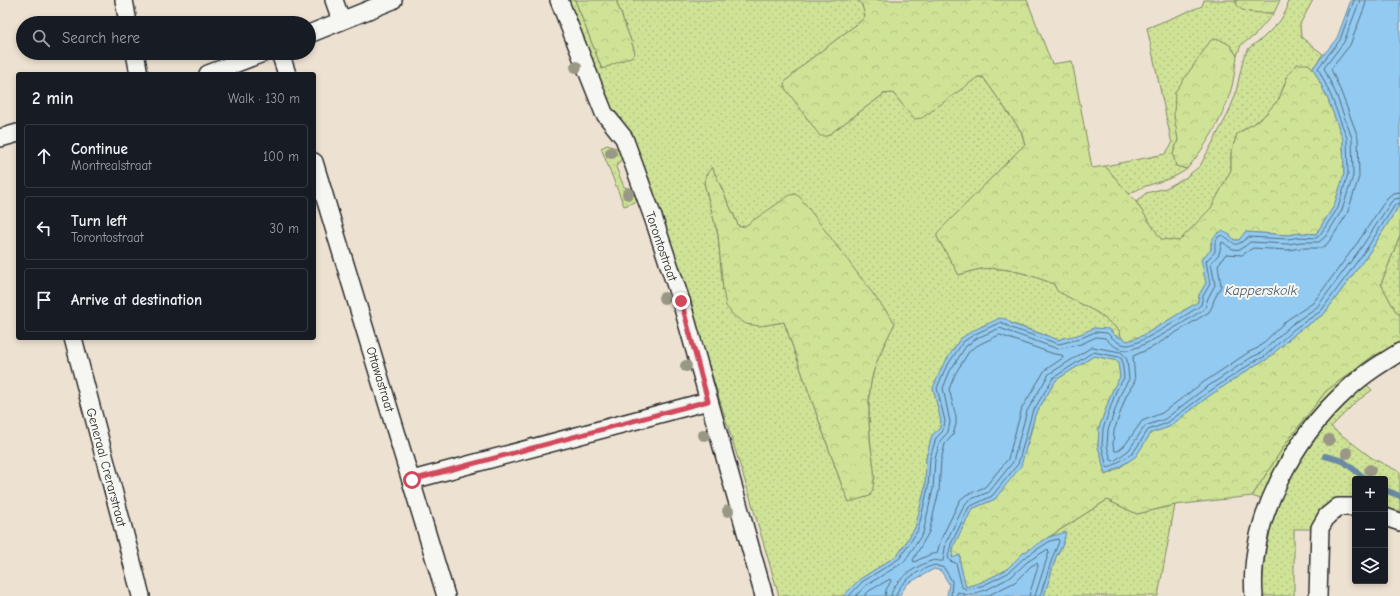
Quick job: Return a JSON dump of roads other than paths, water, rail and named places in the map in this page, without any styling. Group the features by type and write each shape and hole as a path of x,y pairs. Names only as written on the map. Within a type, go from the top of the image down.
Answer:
{"street":[{"path":"124,0 127,16"},
{"path":"334,0 341,20"},
{"path":"316,31 393,0"},
{"name":"Torontostraat","path":"559,0 604,113 624,138 654,220 681,301 764,596"},
{"path":"136,60 139,72"},
{"path":"213,72 245,60"},
{"path":"282,60 286,72"},
{"path":"0,138 16,134"},
{"name":"Ottawastraat","path":"316,168 412,480 446,596"},
{"name":"Generaal Crerarstraat","path":"74,340 141,596"},
{"path":"1254,596 1253,582 1255,557 1264,521 1274,491 1292,456 1313,426 1347,389 1372,369 1400,352"},
{"path":"412,480 708,401"},
{"path":"1318,596 1320,528 1327,516 1338,508 1352,507"},
{"path":"1388,518 1400,522"}],"water":[{"name":"Kapperskolk","path":"1351,0 1400,0 1400,204 1371,250 1324,314 1297,332 1266,360 1257,364 1209,396 1169,427 1151,433 1136,456 1105,475 1098,447 1099,428 1113,389 1120,377 1118,361 1094,356 1056,380 1035,415 1021,466 995,499 972,509 954,545 952,558 960,555 960,563 966,587 982,582 1006,570 1022,554 1049,537 1066,532 1063,544 1056,557 1044,596 947,596 949,584 941,571 934,569 907,584 899,596 843,596 860,579 898,555 915,528 925,488 926,458 932,435 940,428 941,421 933,388 942,367 960,339 972,331 1000,318 1006,319 1012,324 1059,340 1078,335 1094,328 1109,329 1114,335 1128,341 1144,335 1198,302 1199,295 1206,283 1201,259 1211,250 1211,243 1216,234 1222,231 1230,235 1234,240 1239,240 1245,232 1288,235 1300,233 1316,234 1334,206 1344,174 1343,139 1327,97 1313,68 1337,38"}],"waterway":[{"path":"1325,456 1343,461 1362,476"},
{"path":"1388,491 1400,496"}]}
